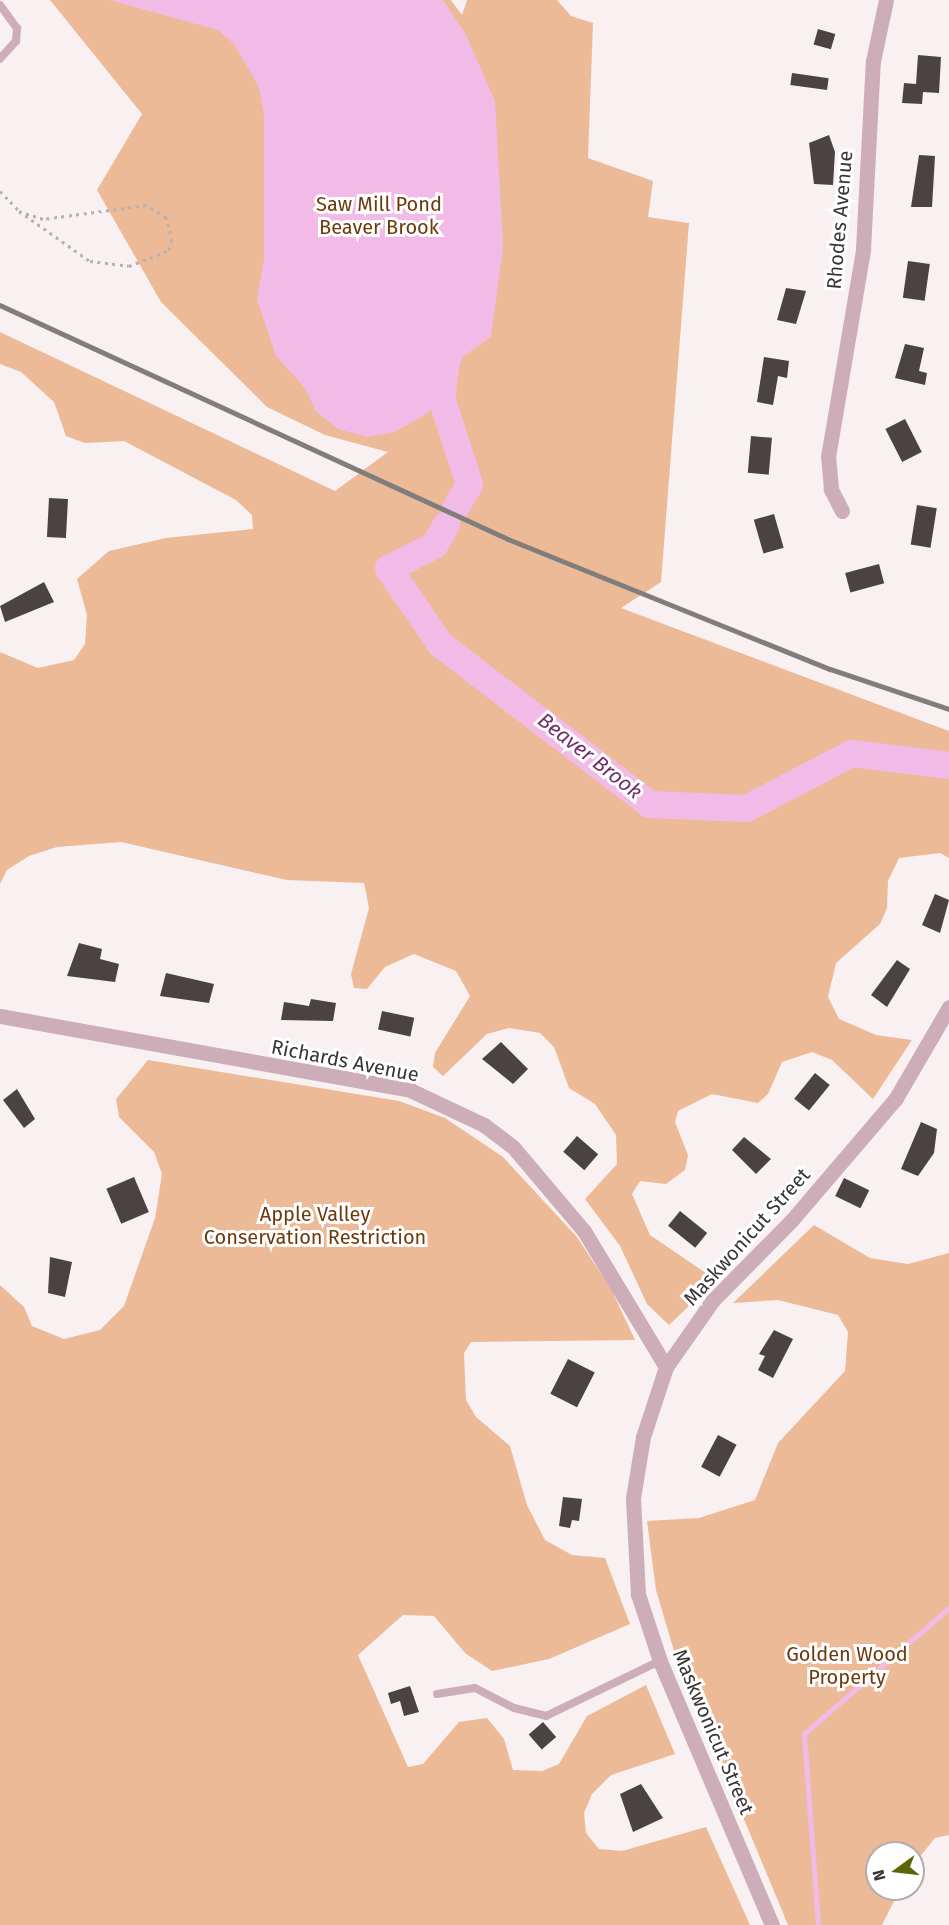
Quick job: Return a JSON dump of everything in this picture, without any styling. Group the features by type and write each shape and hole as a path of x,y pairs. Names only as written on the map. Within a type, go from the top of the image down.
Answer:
{"street":[{"name":"Rhodes Avenue","path":"842,511 831,489 828,457 863,249 873,61 886,0"},
{"name":"Maskwonicut Street","path":"772,1925 660,1661 638,1594 633,1498 643,1437 666,1367 713,1300 791,1221 896,1098 949,1007"},
{"name":"Richards Avenue","path":"0,1016 411,1090 484,1125 513,1147 584,1231 666,1367"}],"lane":[{"path":"0,5 17,28 16,41 0,59"},
{"path":"437,1694 475,1688 514,1708 546,1716 660,1661"}],"path":[{"path":"0,192 19,211 90,261 115,267 154,258 169,250 172,241 166,217 146,205 43,219 19,211"}],"green space":[{"name":"Saw Mill Pond Beaver Brook","path":"50,0 451,0 462,15 467,0 557,0 571,16 593,23 588,158 653,181 648,217 689,223 661,582 621,608 949,731 949,858 940,853 899,858 888,881 887,908 880,924 836,963 828,997 839,1019 876,1035 912,1040 873,1099 832,1060 812,1052 782,1062 768,1094 758,1103 712,1094 678,1111 675,1122 688,1155 685,1170 666,1184 640,1181 632,1194 650,1235 716,1280 669,1325 647,1304 620,1246 585,1199 617,1164 616,1135 595,1104 569,1088 554,1047 540,1033 509,1028 487,1034 443,1076 433,1067 435,1053 470,996 456,971 414,954 385,967 367,989 354,988 351,974 369,908 364,883 287,880 121,842 57,847 29,856 7,870 0,884 0,652 38,668 74,660 85,644 87,615 77,579 109,551 166,538 253,529 252,515 236,500 124,441 85,443 66,436 54,402 21,372 0,364 0,332 335,491 388,452 325,435 267,407 161,302 97,190 142,114"},
{"name":"Apple Valley Conservation Restriction","path":"148,1060 399,1101 445,1118 503,1157 577,1237 611,1289 635,1340 471,1342 464,1353 466,1400 476,1417 510,1446 527,1505 545,1540 572,1555 605,1558 630,1624 549,1659 492,1671 465,1653 434,1616 403,1615 358,1655 408,1767 423,1764 459,1722 487,1718 504,1739 513,1770 542,1771 559,1764 587,1716 646,1685 675,1754 611,1775 592,1794 584,1813 586,1833 599,1849 622,1851 706,1827 750,1925 0,1925 0,1285 24,1307 32,1326 64,1339 100,1330 124,1306 155,1218 162,1174 154,1152 119,1117 116,1099"},
{"name":"Golden Wood Property","path":"814,1225 870,1258 908,1264 949,1253 949,1835 935,1838 925,1850 925,1841 865,1841 865,1901 894,1901 882,1925 788,1925 674,1651 656,1590 647,1521 699,1518 755,1500 778,1443 845,1371 848,1332 838,1315 778,1300 733,1303"}],"shaded area":[{"path":"110,0 443,0 465,33 495,101 503,247 491,337 465,355 428,413 395,432 367,437 338,429 316,411 305,388 276,356 257,299 264,260 264,114 259,87 234,44 218,30"}],"building":[{"path":"818,29 835,34 831,49 814,44"},
{"path":"918,55 941,57 939,93 923,92 922,104 902,103 904,83 916,84"},
{"path":"792,73 829,78 827,90 790,85"},
{"path":"829,135 835,152 833,185 814,184 809,143"},
{"path":"919,155 935,156 932,207 911,207"},
{"path":"908,261 930,264 925,301 903,298"},
{"path":"786,288 806,291 796,324 777,320"},
{"path":"905,344 924,348 919,371 927,373 925,385 895,378"},
{"path":"764,357 789,361 787,378 778,376 773,405 757,402"},
{"path":"905,419 922,452 902,462 885,429"},
{"path":"751,436 772,438 769,475 748,473"},
{"path":"49,498 68,499 66,538 47,537"},
{"path":"917,505 937,508 930,548 911,545"},
{"path":"774,514 784,548 763,553 754,520"},
{"path":"879,564 884,583 850,592 845,573"},
{"path":"44,582 54,602 5,622 0,606"},
{"path":"935,894 949,900 940,933 922,925"},
{"path":"79,943 102,949 100,959 119,964 115,982 67,976"},
{"path":"897,960 910,969 887,1007 871,995"},
{"path":"166,973 214,984 209,1003 160,996"},
{"path":"311,999 336,1003 333,1021 281,1020 284,1002 309,1006"},
{"path":"382,1011 414,1018 410,1036 378,1030"},
{"path":"501,1042 528,1069 513,1084 482,1059"},
{"path":"815,1073 830,1085 809,1111 794,1099"},
{"path":"17,1089 35,1119 24,1128 3,1100"},
{"path":"921,1122 937,1129 934,1153 918,1176 901,1169"},
{"path":"577,1136 598,1154 584,1170 563,1152"},
{"path":"744,1137 771,1159 756,1174 732,1150"},
{"path":"134,1177 149,1212 121,1224 106,1189"},
{"path":"844,1178 869,1190 860,1208 835,1196"},
{"path":"680,1211 707,1233 695,1248 668,1226"},
{"path":"50,1257 72,1262 65,1297 48,1293"},
{"path":"774,1330 793,1339 773,1378 758,1370 765,1356 759,1354"},
{"path":"568,1359 595,1373 577,1407 550,1394"},
{"path":"718,1435 737,1445 720,1477 701,1467"},
{"path":"563,1497 582,1499 579,1521 572,1520 570,1528 559,1526"},
{"path":"410,1686 419,1712 404,1716 400,1701 391,1704 388,1693"},
{"path":"543,1722 556,1737 542,1750 529,1734"},
{"path":"641,1784 663,1818 633,1832 620,1794"}],"waterway":[{"name":"Beaver Brook","path":"446,362 441,397 469,484 456,506"},
{"name":"Beaver Brook","path":"446,524 434,545 388,568 440,644 649,804 746,808 851,753 949,765"},
{"path":"818,1925 804,1734 949,1608"}],"railway":[{"path":"0,305 508,539 830,669 949,709"}]}
